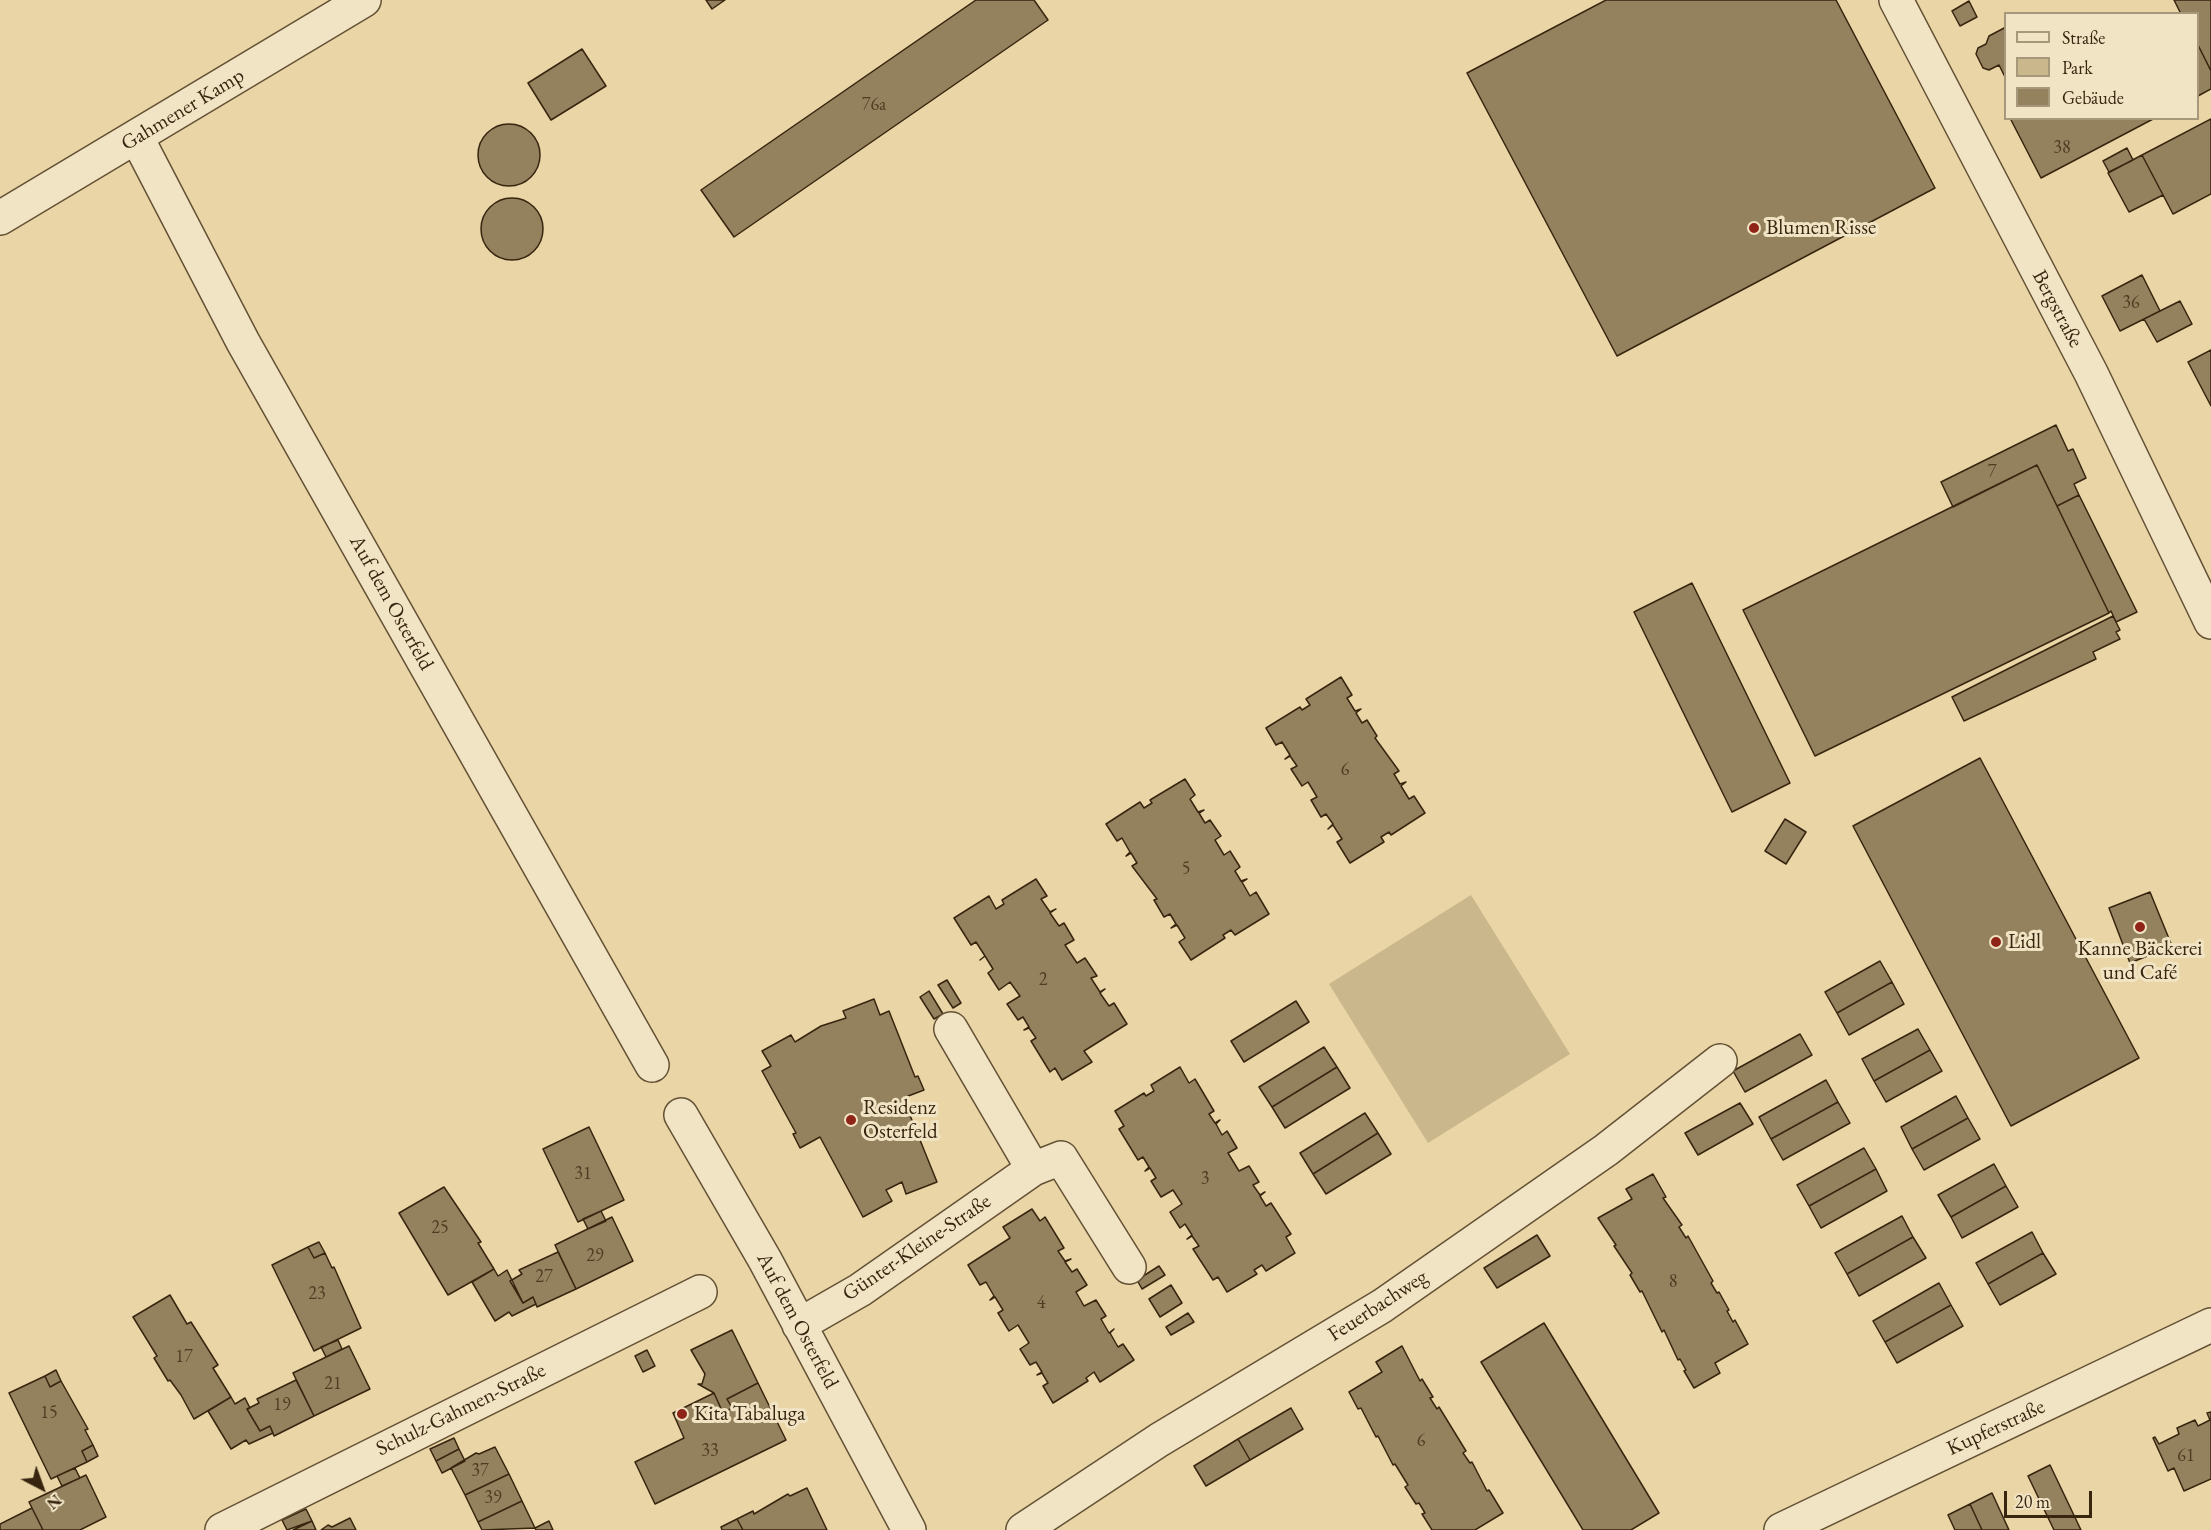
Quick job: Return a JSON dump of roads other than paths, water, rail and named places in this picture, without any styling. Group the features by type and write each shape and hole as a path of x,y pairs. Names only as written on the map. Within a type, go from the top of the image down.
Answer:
{"street":[{"name":"Gahmener Kamp","path":"0,218 364,0"},
{"name":"Bergstraße","path":"1896,0 2091,373 2211,622"},
{"name":"Auf dem Osterfeld","path":"137,138 243,342 652,1065"},
{"path":"951,1029 1033,1169"},
{"name":"Feuerbachweg","path":"1023,1530 1159,1440 1382,1306 1606,1150 1719,1061"},
{"name":"Auf dem Osterfeld","path":"681,1115 799,1325 909,1530"},
{"name":"Günter-Kleine-Straße","path":"799,1325 860,1290 1033,1169 1061,1158 1129,1267"},
{"name":"Schulz-Gahmen-Straße","path":"222,1530 700,1292"},
{"name":"Kupferstraße","path":"1781,1530 2211,1325"}],"place":[{"name":"Blumen Risse","path":"1754,228"},
{"name":"Kanne Bäckerei und Café","path":"2140,927"},
{"name":"Lidl","path":"1996,942"},
{"name":"Residenz Osterfeld","path":"851,1120"},
{"name":"Kita Tabaluga","path":"682,1414"}]}
